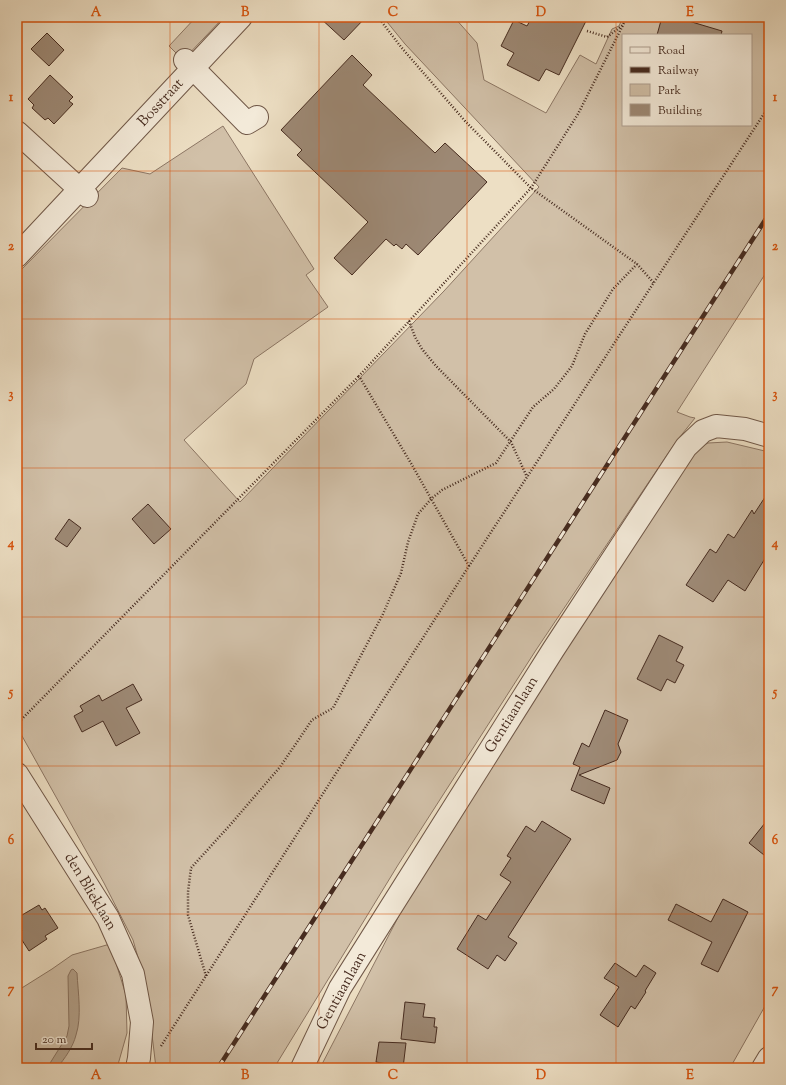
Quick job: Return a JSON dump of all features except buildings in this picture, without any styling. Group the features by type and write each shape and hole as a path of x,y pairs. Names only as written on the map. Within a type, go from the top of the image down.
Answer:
{"street":[{"name":"Bosstraat","path":"17,256 83,193 190,64 241,17"},
{"path":"190,64 247,123 257,117"},
{"path":"17,132 83,193"},
{"name":"Gentiaanlaan","path":"302,1068 340,988 553,650 686,447 703,431 716,426 745,429 769,436"},
{"name":"den Blieklaan","path":"17,774 108,918 133,974 142,1022 140,1058 137,1068"},
{"path":"763,1068 769,1058"}],"path":[{"path":"378,17 401,47 465,121 531,188 638,264 654,283"},
{"path":"17,724 359,376 531,188 578,114 626,17"},
{"path":"587,31 607,37 623,25"},
{"path":"159,1050 469,566 769,106"},
{"path":"206,976 188,915 188,892 191,868 230,826 280,767 312,720 333,708 383,614 401,572 408,542 418,514 431,499 442,490 496,463 533,407 554,389 572,366 585,334 613,289 638,264"},
{"path":"409,321 414,337 422,350 510,442 527,477"},
{"path":"359,376 469,566"}],"green space":[{"path":"196,17 224,17 183,60 169,46"},
{"path":"383,17 454,17 477,43 484,80 546,113 580,55 596,64 612,29 619,26 623,17 769,17 769,268 677,412 695,418 675,443 536,650 398,865 274,1068 156,1068 145,982 133,940 104,883 17,727 17,274 122,168 150,174 223,126 314,269 306,275 328,307 254,359 246,384 184,440 240,502 444,291 539,187 405,44"},
{"path":"727,442 769,452 769,999 730,1068 320,1068 419,877 694,450 708,443"},
{"path":"110,944 126,995 127,1033 117,1068 17,1068 17,991 72,955"}],"shaded area":[{"path":"73,969 77,973 79,1004 78,1028 71,1048 57,1068 47,1068 67,1036 69,1026 68,976"}],"railway":[{"path":"218,1068 769,214"}]}
